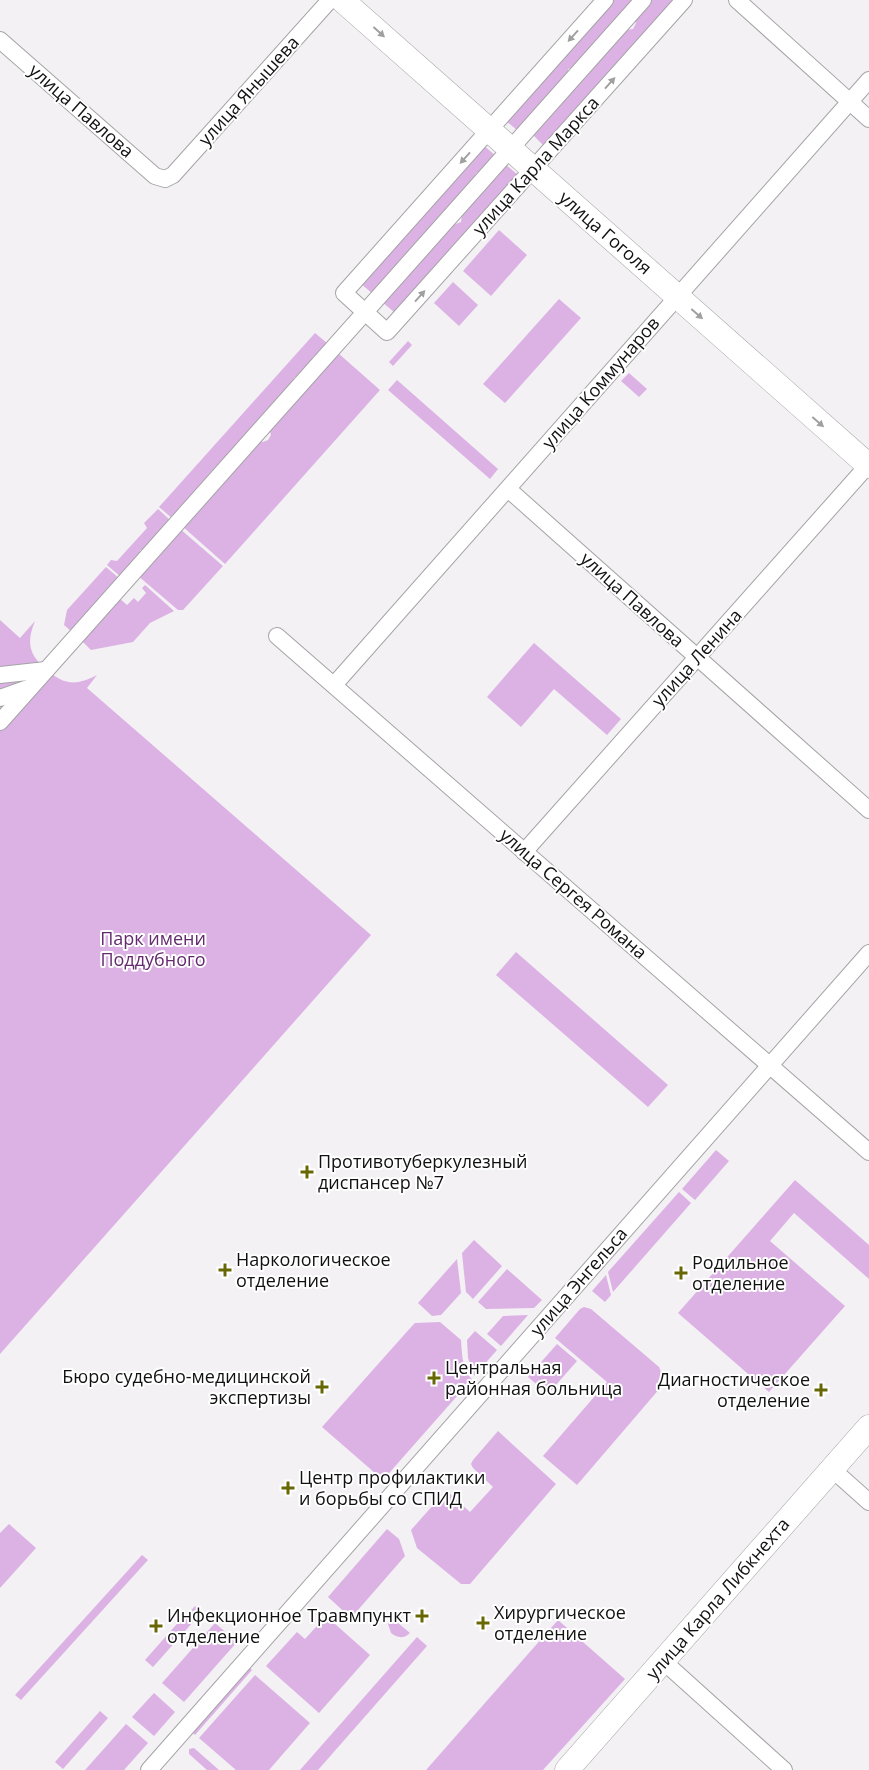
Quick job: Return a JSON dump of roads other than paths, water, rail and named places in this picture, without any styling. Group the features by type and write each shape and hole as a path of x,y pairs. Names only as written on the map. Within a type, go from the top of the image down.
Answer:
{"street":[{"name":"улица Янышева","path":"165,178 173,175 330,0"},
{"name":"улица Гоголя","path":"342,0 869,465"},
{"path":"365,312 344,293 605,0"},
{"path":"0,722 643,0"},
{"name":"улица Карла Маркса","path":"365,312 387,332 684,0"},
{"path":"736,0 869,119"},
{"name":"улица Павлова","path":"0,40 155,176 165,178"},
{"name":"улица Коммунаров","path":"334,686 869,80"},
{"name":"улица Ленина","path":"524,852 869,465"},
{"name":"улица Павлова","path":"508,489 869,810"},
{"name":"улица Сергея Романа","path":"277,636 869,1152"},
{"path":"0,675 46,670"},
{"path":"0,698 30,688"},
{"name":"улица Энгельса","path":"149,1770 869,952"},
{"name":"улица Карла Либкнехта","path":"567,1770 869,1428"},
{"path":"832,1469 869,1502"},
{"path":"663,1661 784,1770"}],"place":[{"name":"Противотуберкулезный диспансер №7","path":"307,1172"},
{"name":"Наркологическое отделение","path":"225,1270"},
{"name":"Родильное отделение","path":"681,1273"},
{"name":"Центральная районная больница","path":"434,1378"},
{"name":"Бюро судебно-медицинской экспертизы","path":"322,1387"},
{"name":"Диагностическое отделение","path":"821,1390"},
{"name":"Центр профилактики и борьбы со СПИД","path":"288,1488"},
{"name":"Травмпункт","path":"422,1616"},
{"name":"Хирургическое отделение","path":"483,1623"},
{"name":"Инфекционное отделение","path":"156,1626"}],"park label":[{"name":"Парк имени Поддубного","path":"153,950"}]}
